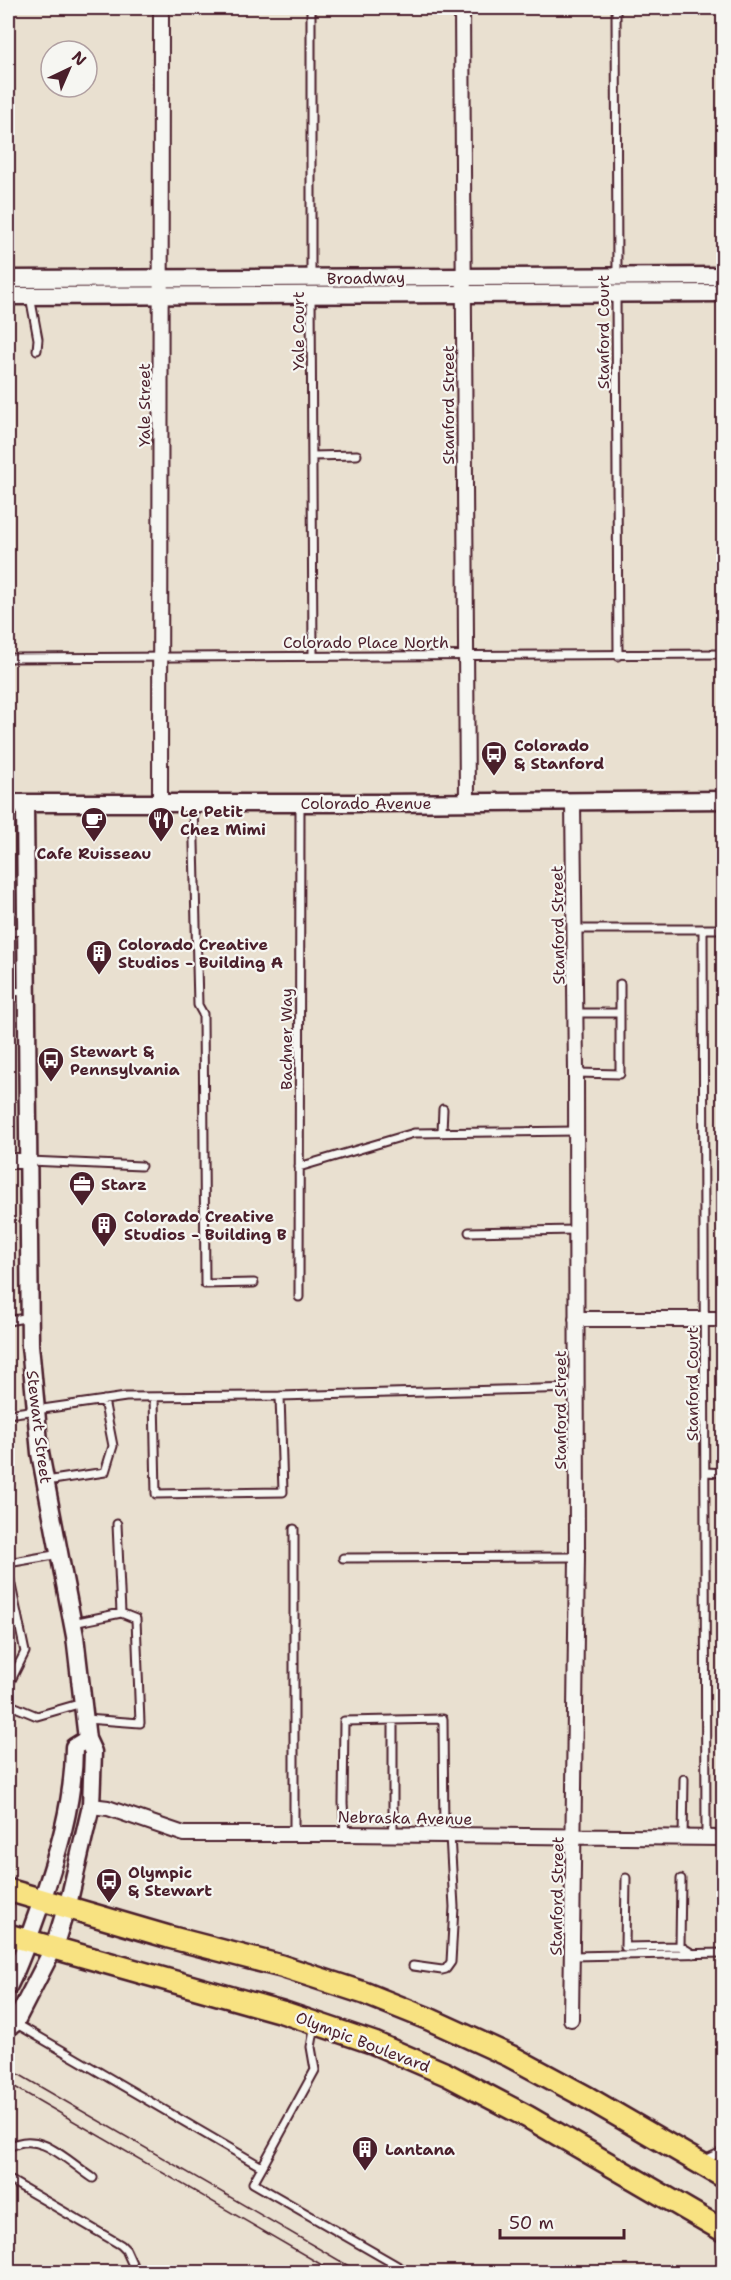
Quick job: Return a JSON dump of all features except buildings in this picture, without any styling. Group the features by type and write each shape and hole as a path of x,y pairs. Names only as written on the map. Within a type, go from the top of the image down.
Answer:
{"main road":[{"path":"8,1890 169,1937 282,1966 364,1993 429,2019 510,2056 588,2098 723,2177"},
{"name":"Olympic Boulevard","path":"18,1938 282,2012 374,2043 446,2074 528,2117 723,2231"}],"street":[{"name":"Yale Street","path":"160,803 161,8"},
{"name":"Stanford Street","path":"462,8 467,801"},
{"name":"Broadway","path":"311,288 464,277 723,276"},
{"name":"Broadway","path":"8,279 161,288 311,288 464,295 723,293"},
{"name":"Broadway","path":"8,296 161,288"},
{"name":"Colorado Avenue","path":"8,803 723,800"},
{"name":"Stanford Street","path":"571,2019 577,1557 576,1013 573,802"},
{"name":"Stewart Street","path":"11,2026 54,1947 67,1906 91,1806 93,1752 87,1739 73,1623 35,1410 30,1317 25,803"},
{"path":"8,1161 28,1161"},
{"path":"576,1318 723,1319"},
{"path":"8,1987 19,1966 18,1938 42,1899 64,1829 71,1792 74,1747 87,1739"},
{"name":"Nebraska Avenue","path":"91,1806 108,1808 184,1834 294,1833 723,1838"}],"lane":[{"name":"Yale Court","path":"311,8 313,655"},
{"name":"Stanford Court","path":"616,8 618,656"},
{"path":"30,296 38,339 37,350"},
{"path":"312,456 357,456"},
{"name":"Colorado Place North","path":"8,658 723,654"},
{"path":"193,803 198,1005 203,1014 205,1284 254,1283"},
{"name":"Bachner Way","path":"299,1297 300,803"},
{"path":"574,929 723,929"},
{"name":"Stanford Court","path":"703,929 706,1838"},
{"path":"8,932 28,931"},
{"path":"576,1073 620,1074 620,984"},
{"path":"8,991 28,992"},
{"path":"576,1013 620,1013"},
{"path":"442,1109 442,1132"},
{"path":"299,1167 414,1133 576,1131"},
{"path":"28,1161 141,1166"},
{"path":"470,1232 575,1230"},
{"path":"8,1321 30,1317"},
{"path":"8,1414 126,1397 280,1396 576,1388"},
{"path":"154,1397 156,1494 283,1492 280,1396"},
{"path":"46,1481 105,1472 113,1446 104,1400"},
{"path":"706,1472 723,1473"},
{"path":"117,1524 120,1613"},
{"path":"294,1529 294,1833"},
{"path":"8,1563 60,1554"},
{"path":"343,1558 577,1557"},
{"path":"8,1571 25,1652 8,1686"},
{"path":"8,1704 37,1716 85,1711 140,1723 136,1619 120,1613 73,1623"},
{"path":"345,1834 344,1721 442,1719 447,1835 454,1907 452,1962 442,1970 413,1966"},
{"path":"393,1720 393,1834"},
{"path":"683,1838 684,1779"},
{"path":"626,1878 625,1947 680,1946 693,1954"},
{"path":"680,1946 681,1879"},
{"path":"572,1956 723,1953"},
{"path":"316,2024 311,2047 315,2070 253,2183 408,2272"},
{"path":"11,2026 262,2167"},
{"path":"8,2148 22,2141 38,2142 93,2178"},
{"path":"698,2163 723,2151"},
{"path":"8,2179 121,2245 126,2250 136,2272"}],"tram line":[{"path":"8,2068 359,2272"},
{"path":"8,2083 334,2272"}],"place":[{"name":"Colorado & Stanford","path":"494,777"},
{"name":"Cafe Ruisseau","path":"94,843"},
{"name":"Le Petit Chez Mimi","path":"161,843"},
{"name":"Colorado Creative Studios - Building A","path":"99,976"},
{"name":"Stewart & Pennsylvania","path":"51,1083"},
{"name":"Starz","path":"82,1207"},
{"name":"Colorado Creative Studios - Building B","path":"104,1248"},
{"name":"Olympic & Stewart","path":"109,1904"},
{"name":"Lantana","path":"365,2172"}]}
